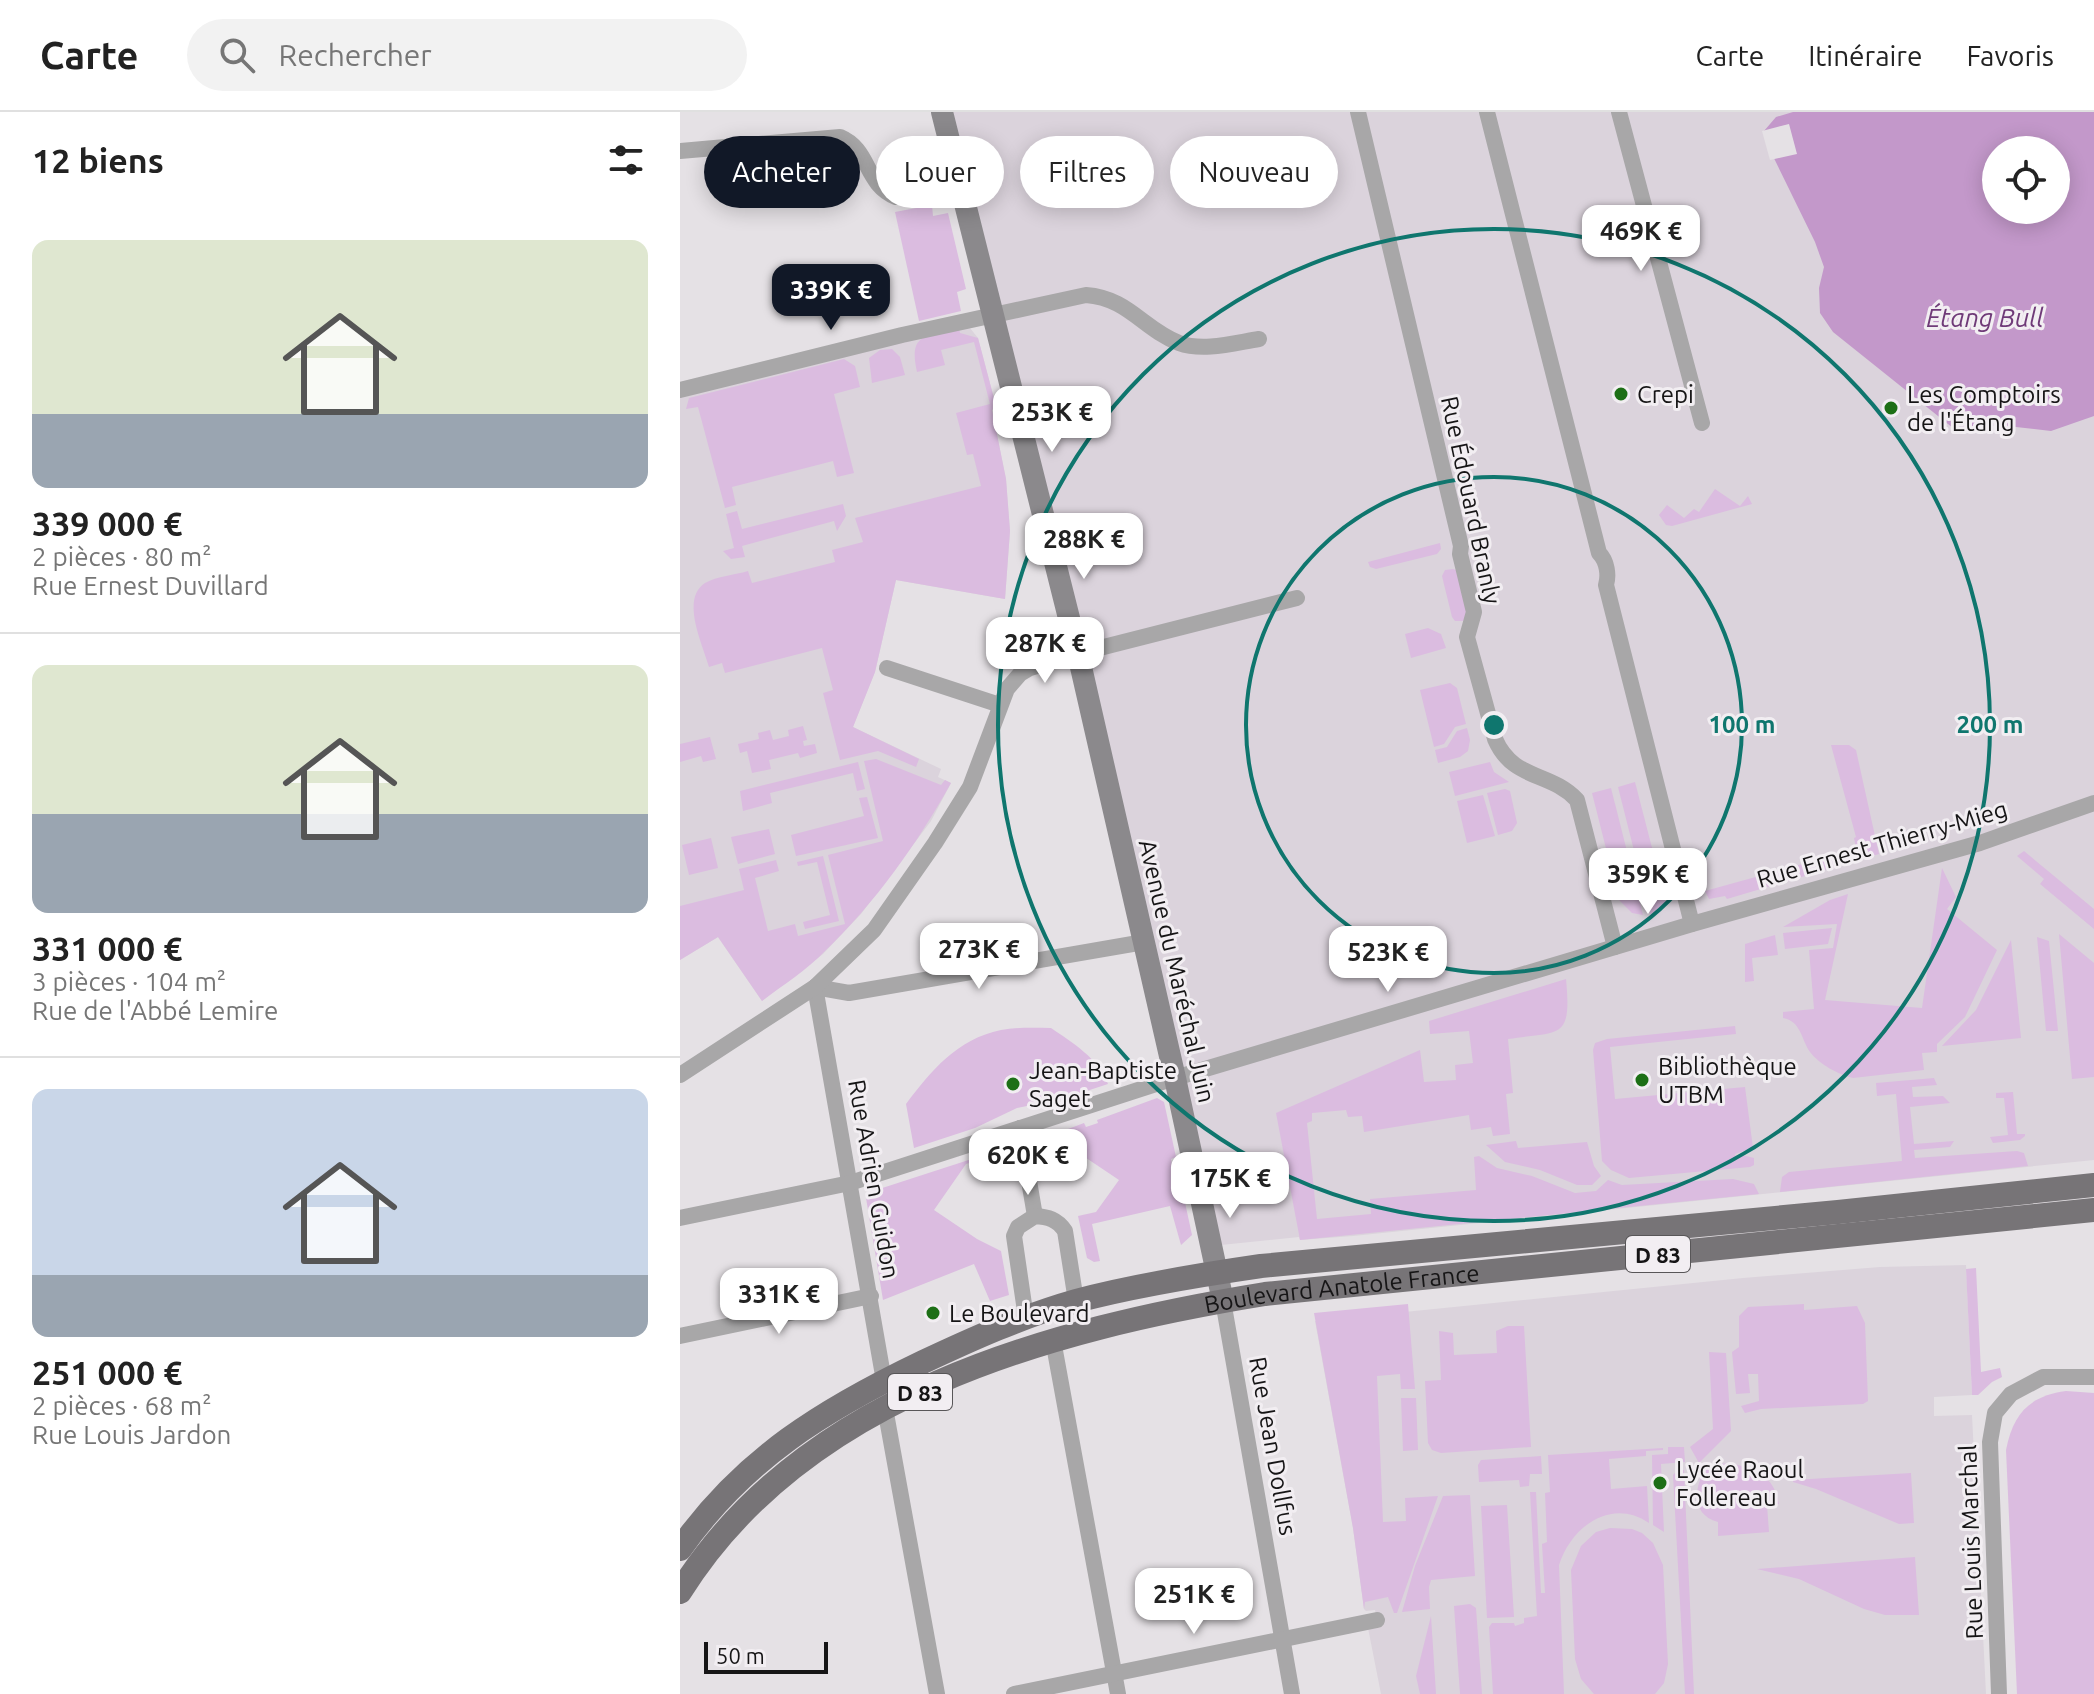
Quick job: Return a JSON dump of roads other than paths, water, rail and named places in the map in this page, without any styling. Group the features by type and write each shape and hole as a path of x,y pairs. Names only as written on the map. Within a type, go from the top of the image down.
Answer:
{"main road":[{"name":"Boulevard Anatole France","path":"680,1549 728,1491 760,1461 794,1433 833,1408 949,1349 1076,1301 1217,1272 1279,1264 2094,1185"},
{"name":"Boulevard Anatole France","path":"680,1592 745,1510 777,1481 847,1429 968,1370 1053,1340 1152,1315 1265,1294 2094,1210"}],"street":[{"path":"942,112 948,136"},
{"name":"Rue Édouard Branly","path":"1358,112 1461,546 1460,554 1474,612 1467,637 1495,739 1510,764 1568,790 1577,800 1615,947"},
{"path":"1487,112 1599,553 1606,566 1606,585 1692,924"},
{"path":"1619,112 1702,423"},
{"path":"680,151 840,137 849,141 861,154 876,184"},
{"path":"966,208 1078,654"},
{"path":"680,390 1086,295 1114,300 1160,333 1180,343 1196,347 1259,339"},
{"path":"680,1075 815,987 874,930 970,787 1007,689 1020,674 1030,668 1078,654 1297,598"},
{"name":"Avenue du Maréchal Juin","path":"1078,654 1223,1301"},
{"path":"887,668 1000,705"},
{"name":"Rue Ernest Thierry-Mieg","path":"680,1218 850,1183 1175,1078 1692,924 1980,843 2094,803"},
{"path":"815,987 849,993 1144,942"},
{"name":"Rue Adrien Guidon","path":"815,987 884,1381"},
{"path":"1020,1128 1035,1216"},
{"path":"1026,1318 1014,1236 1018,1227 1035,1216 1060,1223 1065,1231 1076,1301"},
{"path":"680,1336 871,1296"},
{"name":"Rue Jean Dollfus","path":"1223,1301 1292,1694"},
{"path":"1053,1340 1118,1694"},
{"name":"Rue Louis Marchal","path":"1999,1694 1990,1442 1995,1413 2011,1394 2043,1377 2094,1377"},
{"path":"885,1408 937,1694"},
{"path":"1014,1694 1377,1620"}],"water":[{"name":"Étang Bull","path":"1793,112 2094,112 2094,416 2051,431 1998,425 1958,432 1833,332 1820,313 1819,288 1824,267 1764,131 1776,117"}],"place":[{"name":"Crepi","path":"1621,394"},
{"name":"Les Comptoirs de l'Étang","path":"1891,408"},
{"name":"Bibliothèque UTBM","path":"1642,1080"},
{"name":"Jean-Baptiste Saget","path":"1013,1084"},
{"name":"Le Boulevard","path":"933,1313"},
{"name":"Lycée Raoul Follereau","path":"1660,1483"}]}
